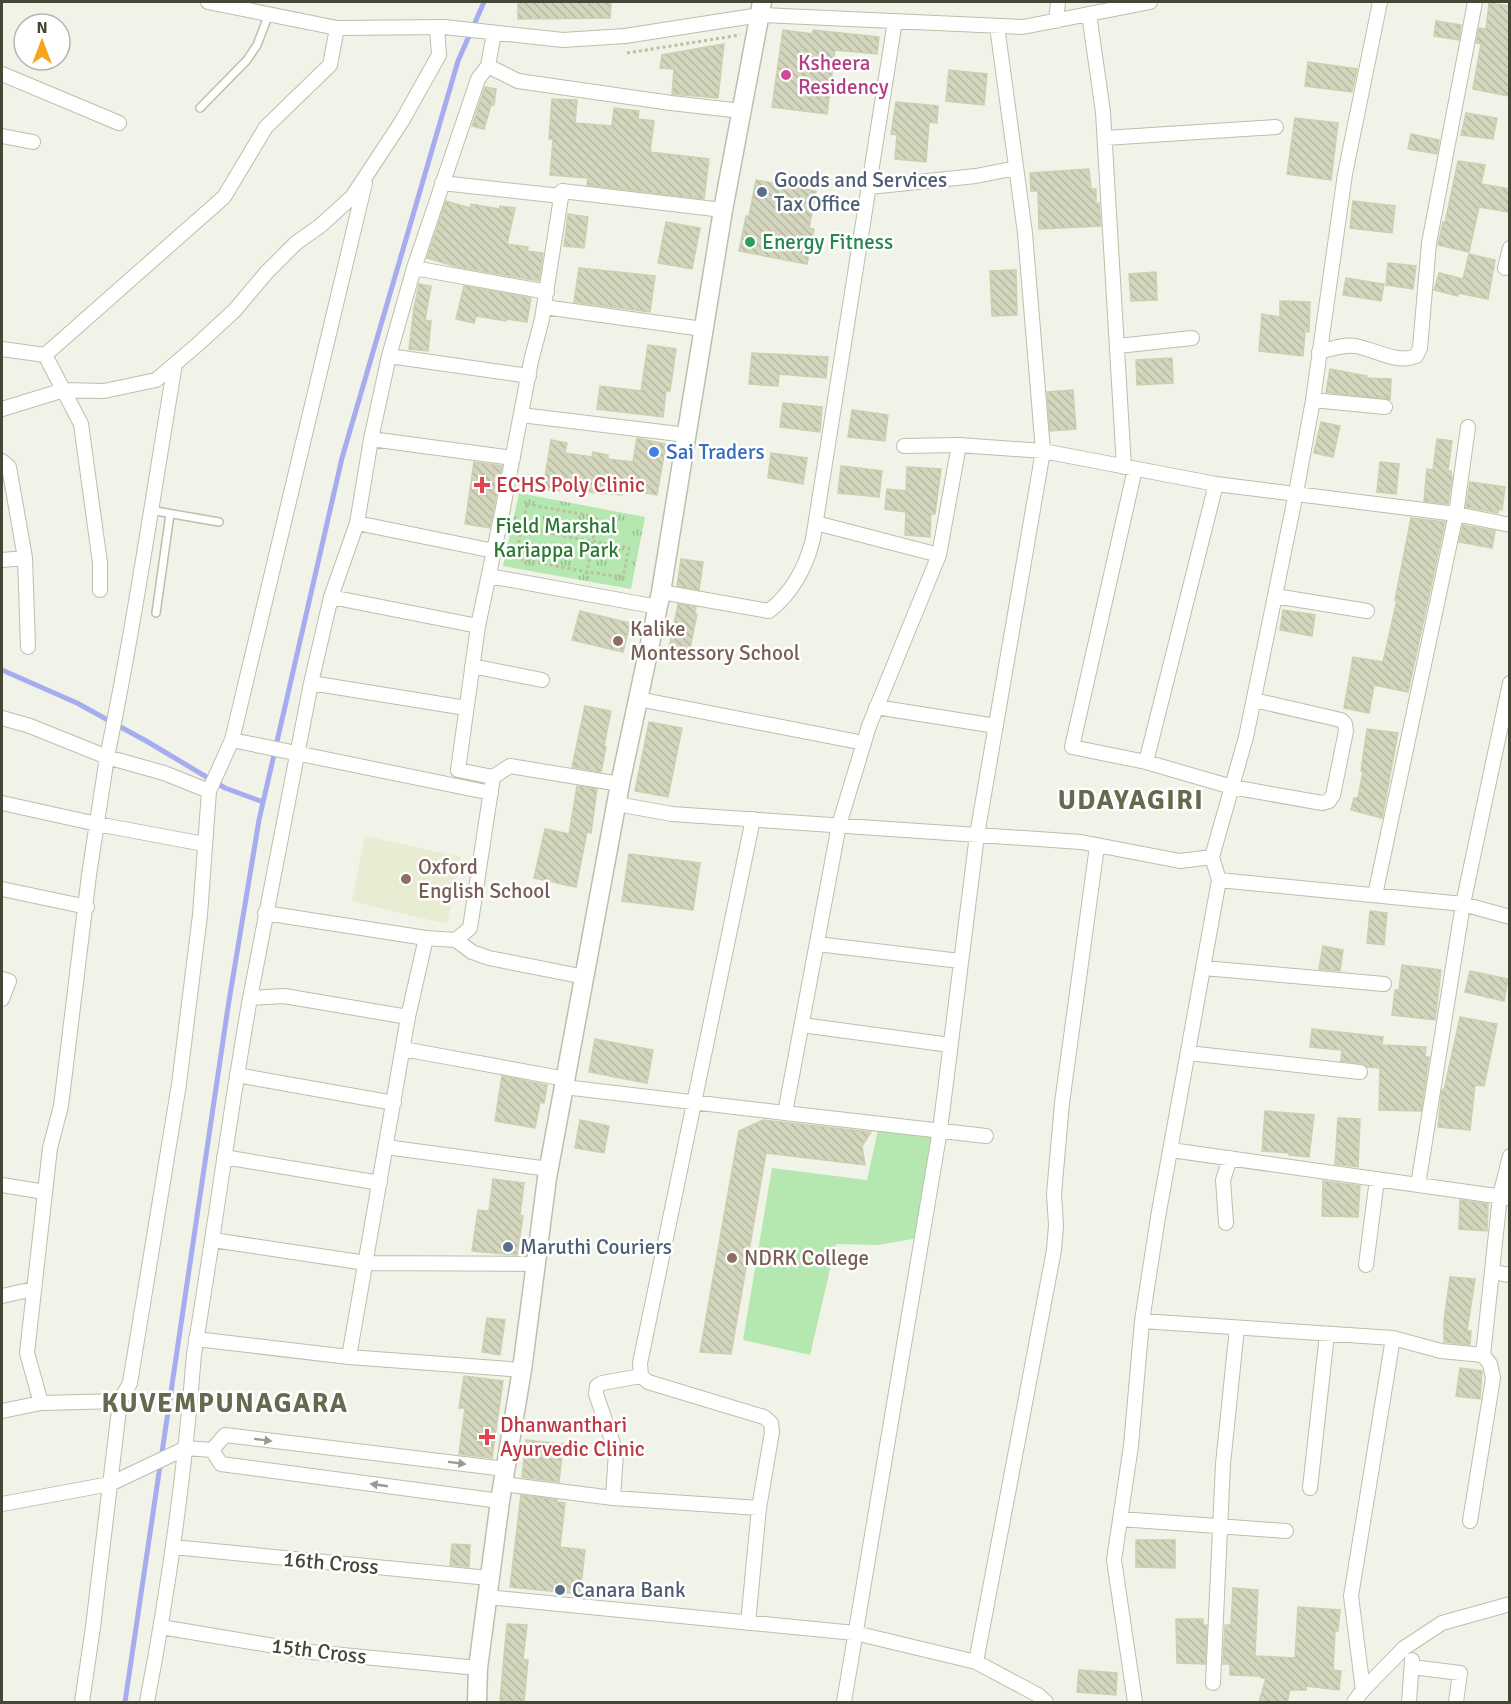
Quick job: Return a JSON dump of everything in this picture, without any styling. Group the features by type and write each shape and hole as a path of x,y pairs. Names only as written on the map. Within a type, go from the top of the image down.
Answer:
{"street":[{"path":"208,2 337,28 441,27 563,40 625,36 761,8 895,21 1023,27 1150,2"},
{"path":"1056,21 1058,2"},
{"path":"1135,1702 1114,1560 1131,1446 1143,1321 1158,1217 1219,880 1212,857 1246,737 1296,493 1313,400 1345,174 1380,2"},
{"path":"1319,352 1344,345 1356,346 1406,360 1416,356 1420,348 1429,243 1475,2"},
{"path":"477,1702 478,1668 489,1578 522,1370 549,1169 620,784 659,599 723,210 761,8"},
{"path":"1089,14 1105,138 1118,346 1129,468 1072,747 1146,762 1232,787 1322,803 1329,801 1333,795 1346,730 1345,724 1341,720 1254,700"},
{"path":"489,576 769,611 782,601 808,558 816,523 895,21"},
{"path":"844,1702 940,1130 977,835 1043,451 1025,233 997,26"},
{"path":"2,409 64,390 104,391 156,380 175,364 235,310 266,273 296,243 320,226 352,197 402,122 439,55 441,27"},
{"path":"2,349 45,354 224,197 266,127 330,65 337,28"},
{"path":"147,1702 173,1547 180,1451 196,1339 290,752 311,683 331,597 357,523 371,439 389,356 414,268 442,183 478,79 488,66 491,32"},
{"path":"488,66 518,81 742,111"},
{"path":"2,74 119,123"},
{"path":"1105,138 1276,126"},
{"path":"2,136 33,142"},
{"path":"869,187 966,177 1016,168"},
{"path":"82,1702 120,1401 130,1383 179,1084 200,915 209,790 232,740 367,175"},
{"path":"442,183 561,196"},
{"path":"620,784 510,766 493,777 458,770 478,626 547,292 562,191 723,210"},
{"path":"1505,268 1509,248"},
{"path":"414,268 547,292"},
{"path":"544,307 703,329"},
{"path":"1118,346 1192,338"},
{"path":"45,354 81,424 100,563 100,590"},
{"path":"389,356 529,376"},
{"path":"41,1403 27,1353 50,1148 61,1106 107,758 126,668 175,364"},
{"path":"1313,400 1385,407"},
{"path":"521,415 687,435"},
{"path":"1375,895 1456,514 1468,427"},
{"path":"371,439 513,458"},
{"path":"785,1113 839,825 876,707 939,555 959,445"},
{"path":"904,446 959,445 1043,451 1216,484 1456,514 1509,525"},
{"path":"2,461 9,467 25,558 28,647"},
{"path":"1146,762 1216,484"},
{"path":"357,523 494,550"},
{"path":"816,523 939,555"},
{"path":"2,560 25,558"},
{"path":"1275,596 1367,611"},
{"path":"331,597 478,626"},
{"path":"472,666 542,680"},
{"path":"311,683 466,708"},
{"path":"1418,1185 1462,904 1509,683"},
{"path":"638,699 864,743"},
{"path":"876,707 996,726"},
{"path":"2,718 30,726 107,758 164,773 209,790"},
{"path":"232,740 491,793"},
{"path":"456,940 470,928 493,777"},
{"path":"2,803 204,844"},
{"path":"617,804 672,814 1081,842 1180,861 1212,857"},
{"path":"748,1623 759,1508 772,1432 771,1423 764,1417 648,1382 641,1376 640,1363 753,819"},
{"path":"976,1662 1054,1250 1056,1225 1054,1194 1062,1103 1097,846"},
{"path":"1219,880 1462,904 1509,917"},
{"path":"2,889 87,907"},
{"path":"265,913 426,938 456,940 472,952 489,958 585,977"},
{"path":"349,1357 408,1017 426,938"},
{"path":"817,944 960,961"},
{"path":"1203,968 1384,984"},
{"path":"2,979 9,981 2,999"},
{"path":"250,998 284,996 408,1017"},
{"path":"802,1025 950,1046"},
{"path":"403,1049 565,1083 696,1102 986,1136"},
{"path":"1188,1053 1360,1072"},
{"path":"237,1075 394,1103"},
{"path":"386,1147 549,1169"},
{"path":"1171,1149 1505,1197"},
{"path":"1470,1521 1493,1378 1490,1364 1483,1354 1509,1156"},
{"path":"224,1157 380,1183"},
{"path":"1226,1223 1222,1196 1223,1180 1230,1158"},
{"path":"1366,1264 1377,1179"},
{"path":"2,1185 45,1192"},
{"path":"213,1240 366,1263 536,1264"},
{"path":"1492,1272 1509,1275"},
{"path":"2,1296 33,1289"},
{"path":"1143,1321 1393,1338 1441,1351 1483,1354"},
{"path":"1213,1683 1223,1464 1236,1328"},
{"path":"1310,1488 1327,1334"},
{"path":"1363,1690 1351,1596 1393,1338"},
{"path":"196,1339 349,1357 522,1370"},
{"path":"613,1498 616,1452 596,1394 597,1386 602,1383 641,1376"},
{"path":"2,1411 41,1403 120,1401"},
{"path":"2,1504 110,1484 180,1451 212,1450 225,1435 503,1485"},
{"path":"212,1450 221,1464 503,1485 613,1498 759,1508"},
{"path":"1120,1519 1286,1532"},
{"name":"16th Cross","path":"173,1547 489,1578"},
{"path":"488,1597 855,1633 976,1662 1047,1702"},
{"path":"1354,1702 1404,1648 1442,1623 1509,1604"},
{"name":"15th Cross","path":"160,1627 312,1652 478,1668"},
{"path":"1404,1648 1413,1660 1409,1702"},
{"path":"1412,1667 1460,1673 1456,1702"}],"lane":[{"path":"200,108 247,60 257,45 269,14"},
{"path":"150,510 219,522"},
{"path":"156,613 170,513"}],"path":[{"path":"522,528 593,542 628,548 623,577 587,572 515,558 526,504 597,518 593,542 587,572"}],"shaded area":[{"name":"Oxford English School","path":"365,836 461,857 447,924 352,901"}],"green space":[{"name":"Field Marshal Kariappa Park","path":"519,493 645,517 631,589 503,566"},
{"path":"878,1130 932,1136 919,1238 877,1245 836,1244 810,1355 743,1340 772,1168 867,1180"}],"building":[{"path":"518,2 611,2 610,18 518,19"},
{"path":"1489,3 1509,6 1509,96 1473,89 1481,44 1476,43 1479,28 1486,29"},
{"path":"1436,21 1461,25 1459,40 1434,36"},
{"path":"783,30 813,34 813,30 879,37 877,54 835,50 827,114 772,107"},
{"path":"724,44 718,98 672,94 674,69 660,68 662,55"},
{"path":"1308,62 1357,69 1352,92 1305,86"},
{"path":"949,70 987,74 984,105 946,101"},
{"path":"485,87 496,89 494,105 491,105 484,129 472,126"},
{"path":"552,99 577,100 575,123 612,126 614,108 639,111 638,119 654,121 650,152 709,159 704,199 587,185 588,178 550,175 553,139 549,139"},
{"path":"896,102 938,106 937,123 929,122 926,162 895,159 897,135 891,134"},
{"path":"1466,113 1497,118 1493,139 1461,135"},
{"path":"1295,118 1338,123 1331,180 1287,174"},
{"path":"1411,134 1439,140 1437,154 1408,149"},
{"path":"1458,161 1485,165 1481,184 1509,189 1509,212 1479,207 1469,252 1438,245"},
{"path":"1089,169 1091,189 1096,189 1096,204 1099,203 1101,226 1039,229 1038,191 1031,191 1030,173"},
{"path":"756,180 816,191 809,228 814,229 807,264 739,251"},
{"path":"446,201 470,208 471,204 500,209 500,206 515,208 507,244 528,247 527,251 543,253 539,281 458,267 427,258"},
{"path":"1353,201 1395,206 1392,233 1350,228"},
{"path":"568,214 588,217 584,248 564,246"},
{"path":"666,222 700,228 692,269 658,263"},
{"path":"1469,254 1495,260 1488,299 1458,293 1458,296 1434,290 1439,273 1463,279"},
{"path":"1388,263 1416,266 1413,289 1386,285"},
{"path":"579,268 655,276 650,312 574,302"},
{"path":"1016,270 1017,315 992,316 990,271"},
{"path":"1156,272 1157,300 1131,301 1129,274"},
{"path":"1346,278 1384,284 1381,301 1343,295"},
{"path":"419,284 431,286 425,320 431,321 428,351 409,349"},
{"path":"464,286 531,298 527,322 476,316 474,323 456,319"},
{"path":"1280,301 1310,302 1309,332 1305,331 1303,356 1259,351 1262,314 1280,317"},
{"path":"648,345 676,349 670,391 666,391 663,417 597,409 600,386 641,391"},
{"path":"752,353 828,357 826,378 779,374 778,386 749,384"},
{"path":"1172,358 1173,383 1137,385 1136,360"},
{"path":"1330,369 1367,376 1366,378 1391,379 1390,400 1326,392"},
{"path":"1073,390 1076,429 1050,431 1047,392"},
{"path":"783,403 822,407 820,432 780,427"},
{"path":"852,410 888,415 885,441 848,437"},
{"path":"1321,422 1340,426 1333,457 1314,453"},
{"path":"637,438 666,444 657,495 623,489 622,495 560,487 559,491 543,489 551,440 567,443 565,453 592,457 593,452 608,455 608,459 633,462"},
{"path":"1437,439 1452,441 1448,471 1451,471 1452,479 1448,504 1424,501 1427,469 1433,470"},
{"path":"771,453 807,458 803,484 768,478"},
{"path":"474,462 502,466 490,528 465,524"},
{"path":"1380,462 1399,464 1396,494 1377,492"},
{"path":"841,466 882,471 879,497 838,493"},
{"path":"907,467 941,469 935,514 931,514 930,537 905,535 906,512 885,509 887,489 906,491"},
{"path":"1470,482 1505,487 1502,510 1499,509 1498,513 1466,507"},
{"path":"1411,518 1445,522 1408,692 1374,685 1369,713 1344,708 1353,657 1383,662 1397,600 1395,600"},
{"path":"1463,525 1495,531 1492,548 1459,542"},
{"path":"681,559 703,562 699,590 677,586"},
{"path":"678,604 696,607 695,614 697,614 688,658 668,654"},
{"path":"1283,610 1315,615 1312,636 1280,630"},
{"path":"580,611 630,623 623,652 572,640"},
{"path":"585,706 611,711 601,772 572,767"},
{"path":"649,722 682,728 668,797 635,791"},
{"path":"1367,729 1398,733 1382,818 1351,810 1354,798 1358,798"},
{"path":"577,786 597,789 591,833 587,832 576,887 534,878 545,829 569,834"},
{"path":"629,854 700,863 693,910 622,901"},
{"path":"1370,911 1387,913 1384,945 1367,943"},
{"path":"1323,946 1343,950 1340,971 1319,969"},
{"path":"1402,965 1441,970 1435,1020 1392,1015 1395,990 1399,990"},
{"path":"1470,971 1508,979 1504,1001 1465,992"},
{"path":"1460,1017 1497,1024 1484,1086 1475,1085 1470,1130 1438,1127 1442,1090 1444,1090"},
{"path":"1312,1029 1383,1037 1382,1045 1426,1047 1425,1057 1429,1057 1421,1111 1379,1110 1380,1068 1341,1061 1342,1050 1310,1047"},
{"path":"595,1039 653,1050 647,1083 589,1072"},
{"path":"502,1076 547,1085 544,1103 540,1102 535,1128 495,1121"},
{"path":"1265,1111 1314,1115 1309,1157 1262,1151"},
{"path":"1338,1118 1360,1119 1358,1167 1335,1164"},
{"path":"580,1120 609,1126 604,1153 575,1148"},
{"name":"NDRK College","path":"763,1120 871,1132 862,1146 865,1165 766,1153 731,1354 700,1352 739,1131"},
{"path":"493,1179 524,1183 520,1215 523,1216 517,1255 472,1251 478,1210 489,1211"},
{"path":"1323,1181 1360,1186 1358,1217 1322,1216"},
{"path":"1460,1200 1488,1204 1487,1231 1459,1229"},
{"path":"1450,1277 1475,1279 1467,1331 1471,1331 1470,1345 1444,1342 1444,1321"},
{"path":"487,1318 505,1320 500,1355 482,1352"},
{"path":"1460,1368 1482,1371 1480,1399 1456,1396"},
{"path":"464,1376 503,1381 492,1458 459,1454 465,1408 459,1408"},
{"path":"526,1440 563,1444 559,1482 522,1477"},
{"path":"521,1495 565,1503 560,1547 585,1550 580,1594 510,1587"},
{"path":"1136,1540 1175,1540 1175,1568 1136,1567"},
{"path":"452,1544 470,1545 469,1567 450,1565"},
{"path":"1233,1588 1258,1590 1255,1656 1295,1658 1298,1607 1340,1610 1338,1631 1335,1631 1333,1670 1341,1671 1339,1690 1306,1686 1306,1690 1290,1690 1287,1702 1259,1702 1266,1678 1230,1675 1230,1664 1223,1664 1225,1625 1231,1625"},
{"path":"1176,1619 1203,1619 1203,1625 1207,1625 1205,1664 1177,1663"},
{"path":"507,1624 527,1625 523,1659 528,1660 524,1702 500,1700"},
{"path":"1079,1670 1117,1673 1116,1695 1077,1692"}],"waterway":[{"path":"125,1702 228,1007 259,820 342,458 458,61 484,2"},
{"path":"2,670 77,703 225,788 263,802"}],"place":[{"name":"Ksheera Residency","path":"786,75"},
{"name":"Goods and Services Tax Office","path":"762,192"},
{"name":"Energy Fitness","path":"750,242"},
{"name":"Sai Traders","path":"654,452"},
{"name":"ECHS Poly Clinic","path":"482,485"},
{"name":"Kalike Montessory School","path":"618,641"},
{"name":"Oxford English School","path":"406,879"},
{"name":"Maruthi Couriers","path":"508,1247"},
{"name":"NDRK College","path":"732,1258"},
{"name":"Dhanwanthari Ayurvedic Clinic","path":"487,1437"},
{"name":"Canara Bank","path":"560,1590"}],"district":[{"name":"UDAYAGIRI","path":"1131,800"},
{"name":"KUVEMPUNAGARA","path":"225,1403"}]}
